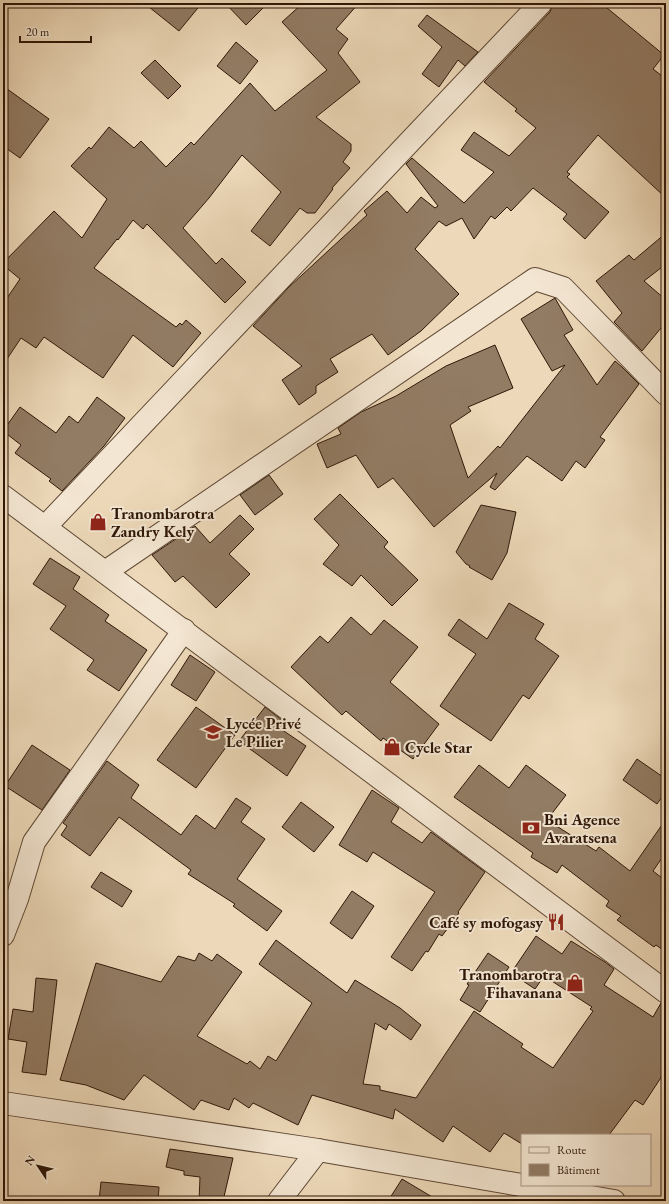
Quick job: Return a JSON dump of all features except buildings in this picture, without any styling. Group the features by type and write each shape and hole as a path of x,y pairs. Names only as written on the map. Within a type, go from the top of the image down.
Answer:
{"street":[{"path":"45,527 541,3"},
{"path":"105,572 535,279 563,288 666,394"},
{"path":"3,496 666,992"},
{"path":"3,935 10,895 34,842 184,630"},
{"path":"3,1103 318,1150 521,1185"},
{"path":"279,1201 318,1150"},
{"path":"527,1186 614,1201"}],"place":[{"name":"Tranombarotra Zandry Kely","path":"98,522"},
{"name":"Lycée Privé Le Pilier","path":"213,732"},
{"name":"Cycle Star","path":"392,747"},
{"name":"Bni Agence Avaratsena","path":"531,828"},
{"name":"Café sy mofogasy","path":"556,922"},
{"name":"Tranombarotra Fihavanana","path":"575,983"}]}
